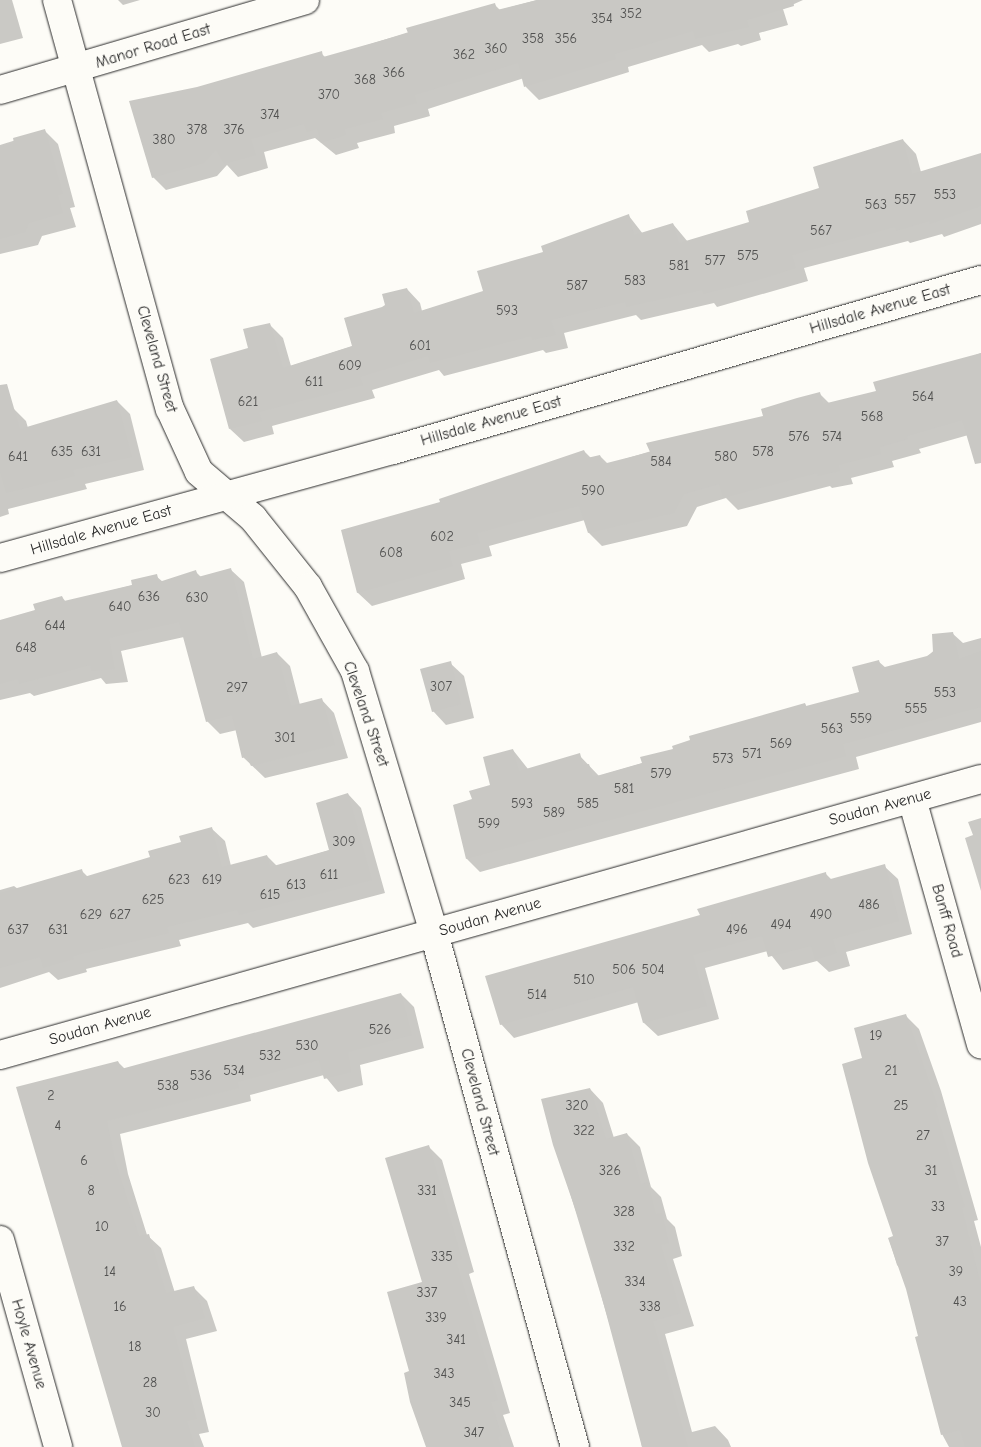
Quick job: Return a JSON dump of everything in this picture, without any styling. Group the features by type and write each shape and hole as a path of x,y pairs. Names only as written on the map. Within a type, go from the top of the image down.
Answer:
{"street":[{"name":"Cleveland Street","path":"56,0 170,409 199,472 253,518 308,587 355,671 434,933 575,1447"},
{"name":"Manor Road East","path":"0,90 305,0"},
{"name":"Hillsdale Avenue East","path":"0,558 225,496 981,280"},
{"name":"Soudan Avenue","path":"0,1055 981,779"},
{"name":"Banff Road","path":"912,798 981,1044"},
{"name":"Hoyle Avenue","path":"0,1240 58,1447"}],"building":[{"path":"537,0 793,0 794,6 747,20 749,27 695,39 693,31 615,54 616,59 524,87 518,63 415,95 417,103 381,113 383,119 345,129 346,135 321,143 317,129 307,132 304,124 251,139 256,155 224,164 216,150 204,163 152,178 129,101 197,87 322,51 323,57 408,33 406,28 495,3 497,10"},
{"path":"45,129 63,194 58,195 63,213 29,223 25,232 0,239 0,147 14,143 13,138"},
{"path":"903,139 912,174 981,153 981,206 930,224 929,221 896,231 895,227 792,255 796,268 758,280 703,294 702,290 626,307 625,302 551,320 556,335 532,340 531,336 430,363 428,356 360,377 363,385 259,412 262,421 229,429 210,359 248,348 243,329 270,323 283,368 352,346 344,318 382,307 385,305 382,294 407,288 414,313 483,291 477,271 543,252 541,246 629,214 634,235 673,223 679,243 749,222 746,211 819,188 813,167"},
{"path":"981,353 981,463 975,464 962,420 907,436 908,439 880,447 881,454 839,465 840,471 818,476 817,473 723,498 719,484 684,494 674,513 588,533 579,506 477,533 480,543 449,551 453,566 357,593 341,530 440,502 439,499 584,450 587,458 600,455 603,464 650,452 646,443 763,416 761,409 797,398 820,392 823,404 876,391 873,382"},
{"path":"7,384 20,429 117,400 132,457 73,470 75,476 6,493 0,472 0,385"},
{"path":"231,568 253,659 277,652 291,706 322,698 335,745 251,766 247,757 242,758 232,715 206,722 179,622 109,638 115,669 91,671 90,665 19,684 18,679 0,684 0,620 35,610 33,604 62,596 64,601 132,585 131,580 157,574 159,582 196,570 198,577"},
{"path":"953,632 959,659 981,651 981,707 843,744 846,756 466,859 453,805 472,799 469,791 490,785 483,757 513,749 519,771 580,753 583,765 589,764 593,777 642,763 640,757 673,749 672,746 690,740 689,736 805,703 806,706 859,692 852,667 879,660 881,668 927,656 933,652 932,634"},
{"path":"451,661 461,704 432,712 420,669"},
{"path":"348,793 372,880 239,915 237,910 167,927 169,933 73,956 74,959 43,968 40,957 0,968 0,893 82,869 84,877 150,857 148,851 181,842 179,836 212,827 222,867 267,855 270,867 329,850 316,803"},
{"path":"885,864 899,921 833,939 837,953 815,960 811,946 768,957 762,936 693,955 707,1006 643,1023 633,987 500,1025 485,976 700,915 697,909 826,872 827,880"},
{"path":"401,993 412,1035 348,1052 351,1072 324,1079 319,1060 238,1082 239,1088 107,1121 115,1160 139,1236 149,1234 166,1293 194,1286 205,1318 173,1327 197,1419 187,1421 195,1447 122,1447 16,1087 118,1061 121,1069"},
{"path":"906,1014 938,1107 935,1108 965,1207 962,1208 981,1285 981,1447 965,1447 960,1430 941,1435 915,1337 918,1336 906,1289 888,1238 893,1236 868,1163 842,1064 862,1058 854,1028"},
{"path":"590,1088 606,1139 627,1133 641,1184 648,1182 656,1214 662,1213 669,1243 661,1245 681,1313 653,1321 688,1447 642,1447 588,1246 553,1145 541,1099"},
{"path":"429,1145 462,1259 456,1261 498,1400 491,1402 502,1436 498,1437 501,1447 426,1447 410,1402 404,1373 409,1371 387,1292 422,1282 385,1158"}]}
